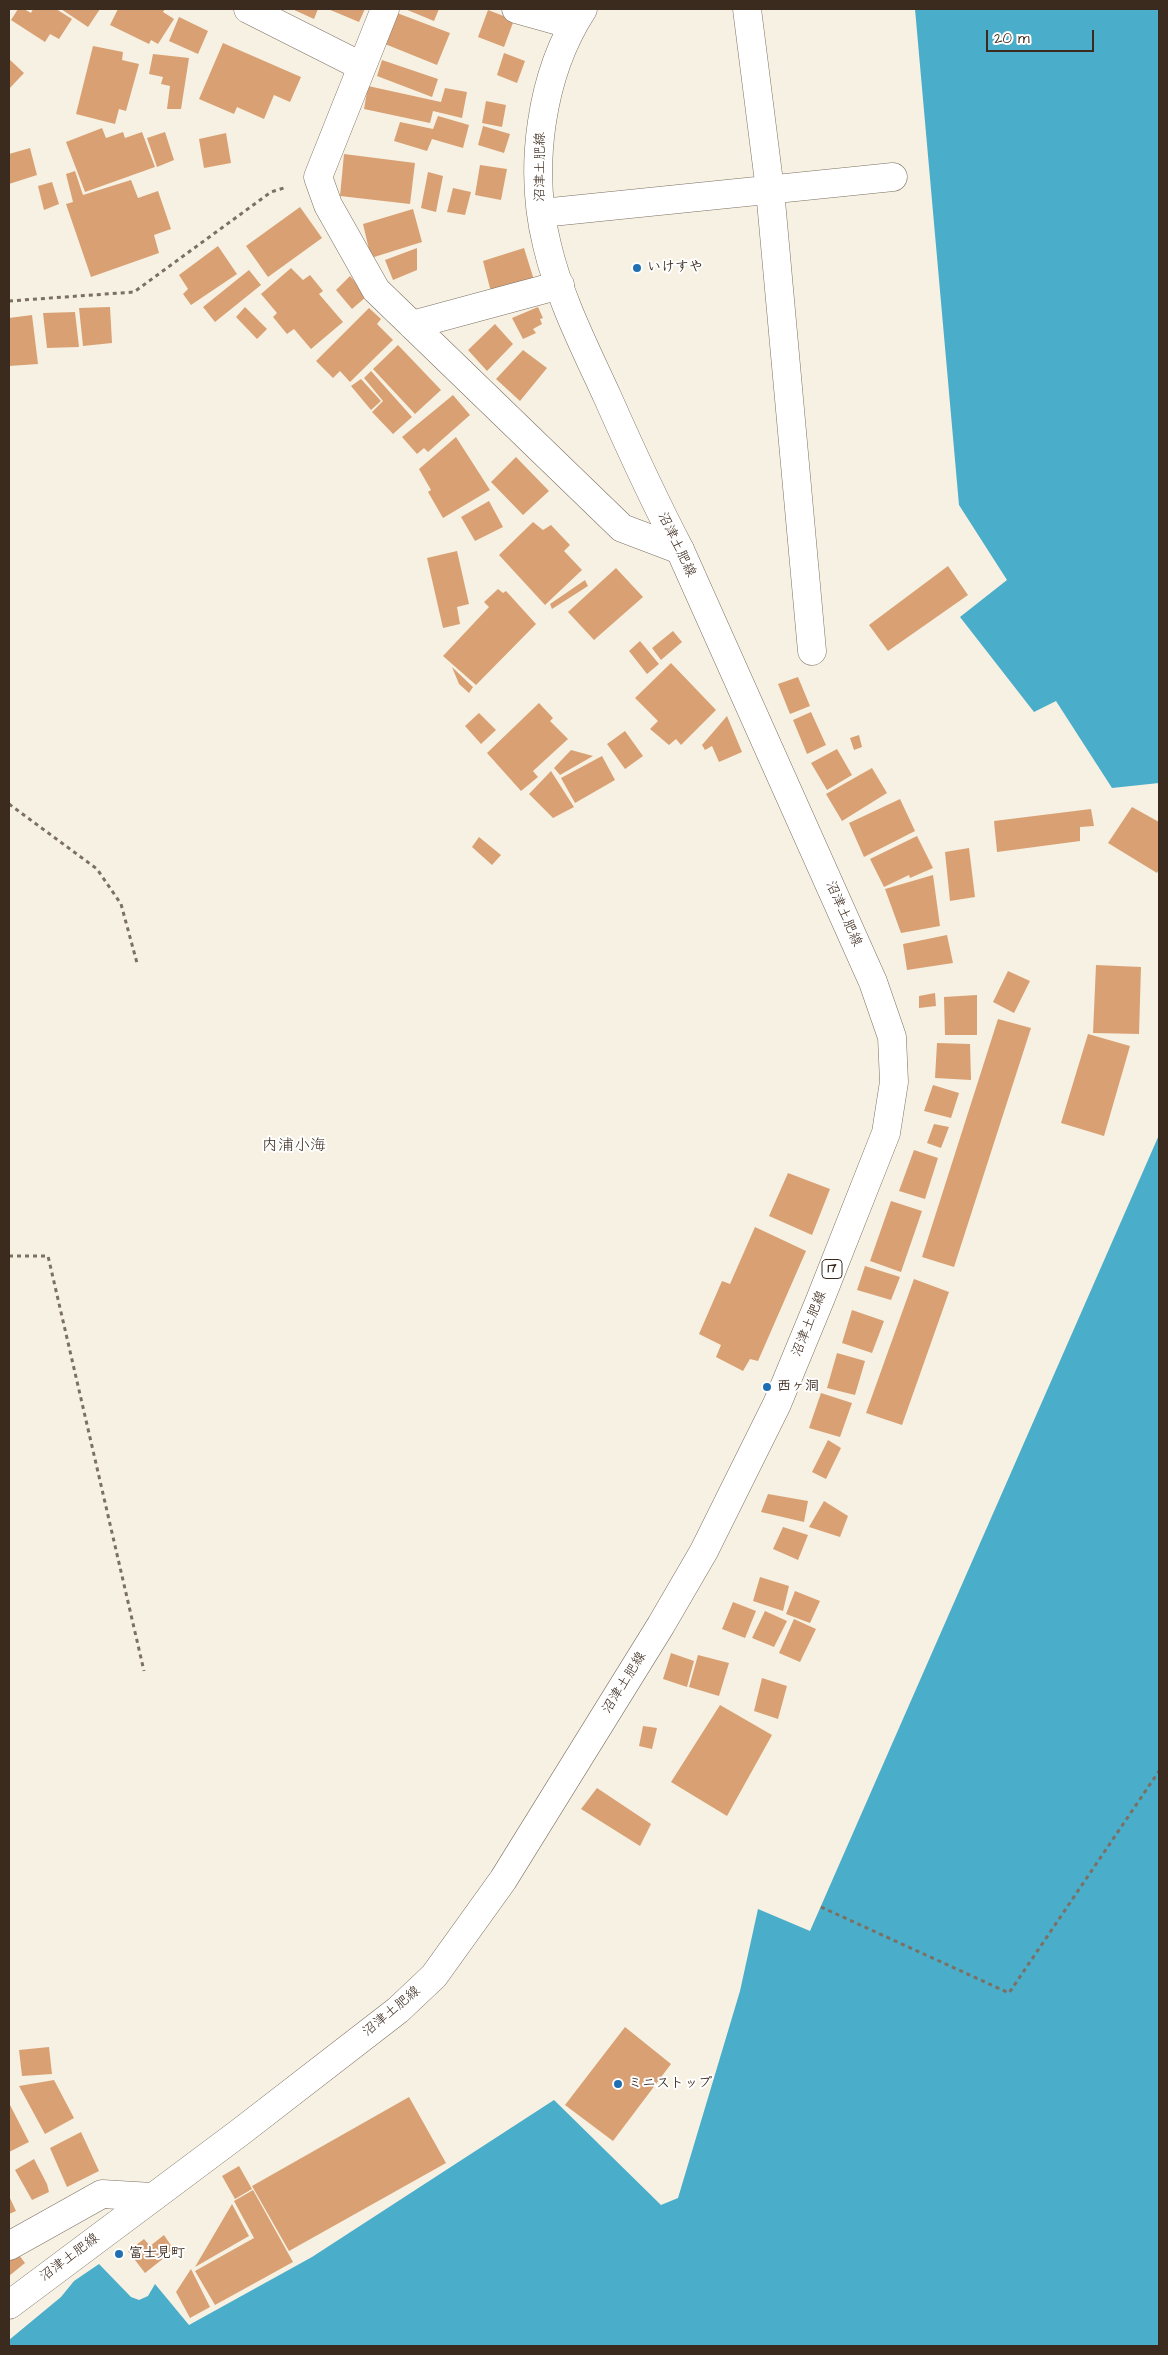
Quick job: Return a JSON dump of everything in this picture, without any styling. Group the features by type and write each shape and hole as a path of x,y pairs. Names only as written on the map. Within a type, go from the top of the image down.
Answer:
{"main road":[{"path":"248,9 361,66"},
{"path":"385,9 318,177 328,205 376,290 622,528 680,550"},
{"path":"516,9 578,17"},
{"path":"747,9 770,190 812,651"},
{"name":"沼津土肥線","path":"9,2305 247,2127 398,2010 434,1976 503,1880 704,1552 777,1404 886,1133 894,1082 892,1037 873,982 680,550 653,498 609,401 560,286 547,245 542,213 539,171 543,110 556,63 578,17"},
{"path":"542,213 893,177"},
{"path":"412,325 560,286"},
{"path":"9,2246 102,2194 152,2197"}],"path":[{"path":"9,300 134,292 271,192 318,177"},
{"path":"9,804 97,869 121,904 138,963"},
{"path":"9,1256 48,1256 144,1671"},
{"path":"821,1907 1009,1993 1159,1771"}],"water":[{"path":"915,9 1159,9 1159,783 1112,788 1056,701 1034,712 960,617 1007,580 959,505"},
{"path":"1159,1135 1159,2346 9,2346 9,2340 61,2297 74,2281 99,2264 131,2297 139,2300 148,2296 155,2284 189,2325 312,2257 554,2100 661,2205 678,2198 740,1991 758,1909 810,1931"}],"building":[{"path":"18,9 24,9 31,13 33,9 56,9 72,19 59,39 50,34 45,42 11,20"},
{"path":"61,9 100,9 88,27"},
{"path":"118,9 165,9 163,12 174,19 158,44 151,40 149,44 110,25"},
{"path":"292,9 318,9 314,19"},
{"path":"328,9 365,9 359,22"},
{"path":"405,9 439,9 434,21"},
{"path":"488,10 514,20 504,47 478,37"},
{"path":"397,13 450,33 437,65 385,44"},
{"path":"179,17 208,31 198,54 169,41"},
{"path":"223,43 301,77 290,102 274,95 264,119 237,107 234,114 199,99"},
{"path":"93,46 123,52 122,60 139,64 126,111 119,109 115,124 76,114"},
{"path":"504,53 525,61 517,83 497,75"},
{"path":"153,54 189,58 181,109 167,109 170,86 161,84 163,77 149,74"},
{"path":"9,59 24,73 9,89"},
{"path":"382,60 438,79 432,97 377,76"},
{"path":"368,86 441,102 445,88 467,92 462,118 433,111 430,123 364,109"},
{"path":"486,101 506,105 502,127 482,123"},
{"path":"438,116 469,125 463,148 432,139 427,151 394,141 400,122 433,129"},
{"path":"483,126 510,134 504,153 478,145"},
{"path":"102,128 106,138 123,132 125,138 142,132 155,167 85,192 66,142"},
{"path":"165,132 174,160 157,167 147,138"},
{"path":"226,133 231,163 204,168 199,139"},
{"path":"30,148 37,175 9,184 9,154"},
{"path":"344,154 415,163 410,204 340,196"},
{"path":"480,165 507,169 501,200 475,195"},
{"path":"75,171 83,195 131,180 138,198 158,191 171,229 154,235 159,253 91,277 66,204 73,202 66,174"},
{"path":"428,172 443,176 436,212 421,208"},
{"path":"52,182 59,204 44,210 38,186"},
{"path":"453,188 471,192 465,215 447,212"},
{"path":"300,207 322,238 268,277 246,246"},
{"path":"413,209 422,242 371,258 363,224"},
{"path":"218,246 237,274 191,305 183,294 188,289 179,275"},
{"path":"417,248 417,270 393,280 385,260"},
{"path":"524,248 534,280 491,292 483,261"},
{"path":"291,268 303,280 310,275 323,291 319,294 343,322 311,349 294,329 287,334 273,317 277,313 261,294"},
{"path":"249,270 261,285 215,322 203,307"},
{"path":"350,276 367,296 352,309 336,290"},
{"path":"110,307 112,343 83,346 79,308"},
{"path":"245,307 267,329 257,339 236,317"},
{"path":"538,307 543,318 540,319 542,324 533,329 536,333 523,339 512,318"},
{"path":"369,308 381,319 377,324 393,340 350,382 340,371 333,378 316,361"},
{"path":"75,312 79,347 47,348 43,313"},
{"path":"32,315 38,364 9,366 9,318"},
{"path":"495,324 513,344 487,371 468,350"},
{"path":"398,345 441,390 415,414 373,369"},
{"path":"523,350 547,368 520,401 496,379"},
{"path":"371,371 412,417 393,434 372,412 383,401 364,378"},
{"path":"361,379 381,401 371,410 351,386"},
{"path":"453,395 470,415 428,452 424,448 417,454 402,437"},
{"path":"456,437 490,490 443,518 428,492 431,490 419,469"},
{"path":"516,457 549,491 523,515 491,482"},
{"path":"489,501 503,527 475,541 461,517"},
{"path":"533,522 543,530 551,525 570,545 564,551 582,570 545,605 499,555"},
{"path":"457,551 469,604 457,607 460,624 443,628 427,558"},
{"path":"948,566 968,595 888,651 869,625"},
{"path":"616,568 643,597 594,640 568,612"},
{"path":"585,580 588,586 552,609 550,604"},
{"path":"498,589 503,593 506,591 536,624 476,685 443,656 489,607 484,602"},
{"path":"673,631 682,642 661,660 652,648"},
{"path":"640,641 659,664 647,674 629,651"},
{"path":"671,663 716,710 681,745 676,739 669,745 650,729 658,721 635,698"},
{"path":"452,667 473,687 469,693 459,684"},
{"path":"798,677 810,706 790,714 778,684"},
{"path":"539,703 553,718 550,721 568,739 533,771 538,777 521,791 487,753"},
{"path":"811,712 826,745 807,754 793,720"},
{"path":"479,713 496,730 481,744 465,726"},
{"path":"727,716 742,752 719,762 712,746 705,750 702,745"},
{"path":"625,731 643,756 625,769 607,744"},
{"path":"859,735 862,747 854,750 850,738"},
{"path":"837,749 852,775 827,790 811,763"},
{"path":"571,750 593,756 560,775 554,768"},
{"path":"602,756 615,780 575,803 561,778"},
{"path":"872,768 887,793 842,821 826,794"},
{"path":"551,771 574,807 553,818 529,794"},
{"path":"900,799 915,831 864,857 849,823"},
{"path":"1132,807 1159,822 1159,869 1157,873 1108,843"},
{"path":"1091,809 1094,826 1080,827 1080,841 997,852 994,821"},
{"path":"917,836 933,868 910,878 909,875 884,887 870,859"},
{"path":"479,837 501,855 492,865 472,847"},
{"path":"969,848 975,897 950,901 945,852"},
{"path":"933,875 940,926 901,933 885,889"},
{"path":"947,935 953,963 907,970 903,944"},
{"path":"1096,965 1141,967 1139,1034 1093,1033"},
{"path":"1008,971 1030,981 1014,1013 993,1002"},
{"path":"935,993 936,1006 919,1008 919,996"},
{"path":"977,995 977,1035 945,1035 944,997"},
{"path":"998,1019 1031,1028 954,1267 922,1257"},
{"path":"1088,1034 1130,1046 1104,1136 1061,1123"},
{"path":"937,1043 970,1044 971,1080 935,1078"},
{"path":"933,1085 959,1093 951,1118 924,1111"},
{"path":"934,1124 949,1127 941,1148 927,1143"},
{"path":"914,1150 938,1158 925,1199 899,1191"},
{"path":"788,1173 830,1189 812,1235 769,1216"},
{"path":"891,1201 922,1211 901,1272 870,1261"},
{"path":"755,1227 806,1251 758,1361 750,1359 743,1371 716,1357 721,1345 699,1334 722,1281 730,1284"},
{"path":"865,1266 900,1277 891,1300 857,1290"},
{"path":"914,1279 949,1292 902,1425 866,1413"},
{"path":"852,1310 884,1321 872,1353 842,1343"},
{"path":"837,1353 865,1361 855,1395 827,1388"},
{"path":"821,1393 852,1403 840,1437 809,1428"},
{"path":"828,1440 841,1448 826,1479 812,1472"},
{"path":"768,1494 808,1501 804,1522 761,1512"},
{"path":"824,1501 848,1516 840,1537 809,1527"},
{"path":"783,1527 808,1535 798,1560 773,1549"},
{"path":"760,1577 789,1586 783,1611 753,1601"},
{"path":"795,1591 820,1601 810,1623 786,1614"},
{"path":"733,1602 756,1611 745,1638 722,1629"},
{"path":"765,1611 787,1621 774,1647 752,1638"},
{"path":"794,1619 816,1629 800,1662 779,1653"},
{"path":"671,1653 694,1661 687,1687 663,1679"},
{"path":"698,1655 729,1663 719,1696 689,1687"},
{"path":"762,1678 787,1686 778,1719 754,1711"},
{"path":"720,1705 772,1735 727,1816 671,1782"},
{"path":"643,1726 657,1728 652,1749 639,1746"},
{"path":"597,1788 651,1824 640,1846 581,1809"},
{"name":"ミニストップ","path":"625,2027 671,2064 613,2141 565,2105"},
{"path":"49,2047 52,2074 22,2076 19,2050"},
{"path":"54,2080 74,2118 45,2134 19,2086"},
{"path":"409,2097 446,2163 289,2251 252,2186"},
{"path":"9,2103 29,2142 9,2152"},
{"path":"81,2132 99,2171 67,2187 50,2148"},
{"path":"34,2159 49,2192 32,2200 15,2170"},
{"path":"239,2166 252,2189 235,2199 222,2176"},
{"path":"253,2190 293,2262 215,2305 195,2271 254,2238 234,2201"},
{"path":"9,2196 16,2211 9,2214"},
{"path":"232,2204 249,2236 195,2267"},
{"path":"164,2235 174,2250 145,2273 128,2251 144,2239 150,2246"},
{"path":"16,2251 25,2263 9,2276 9,2257"},
{"path":"191,2269 210,2307 190,2318 176,2292"}],"place":[{"name":"いけすや","path":"637,268"},
{"name":"西ヶ洞","path":"767,1387"},
{"name":"ミニストップ","path":"618,2084"},
{"name":"富士見町","path":"119,2254"}],"district":[{"name":"内浦小海","path":"294,1147"}]}
